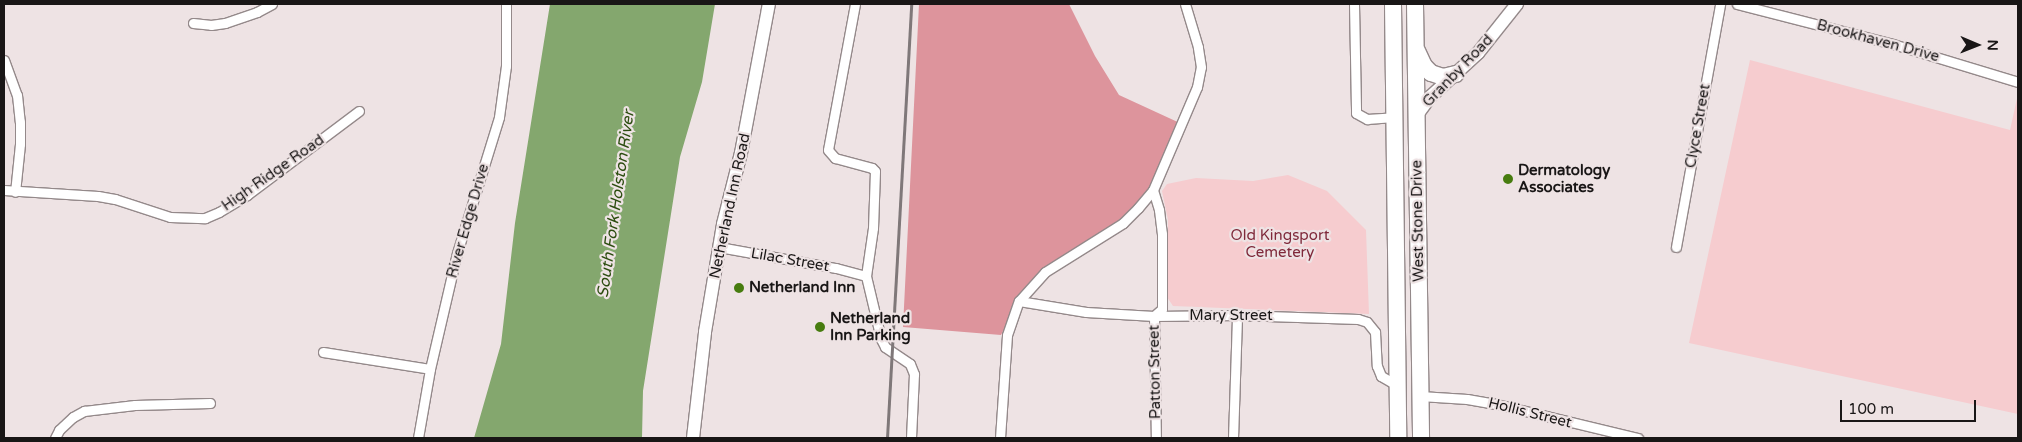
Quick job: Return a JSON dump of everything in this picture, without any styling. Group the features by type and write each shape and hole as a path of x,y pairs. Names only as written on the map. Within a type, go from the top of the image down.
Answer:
{"highway":[{"name":"West Stone Drive","path":"1393,4 1398,438"},
{"name":"West Stone Drive","path":"1415,4 1421,438"},
{"path":"1415,45 1419,58 1431,73 1443,77 1456,74"},
{"path":"1394,116 1417,115"},
{"path":"1398,386 1420,396"}],"main road":[{"name":"Netherland Inn Road","path":"693,438 705,332 723,224 741,153 769,4"},
{"name":"Granby Road","path":"1417,115 1430,97 1478,53 1517,4"}],"street":[{"path":"194,23 211,25 226,23 257,12 272,4"},
{"name":"River Edge Drive","path":"418,438 430,369 457,253 500,117 506,66 506,4"},
{"path":"855,4 828,150 835,158 872,168 875,171 873,228 866,276 881,339 885,347 910,364 914,374 911,438"},
{"path":"1000,438 1007,335 1019,301 1045,272 1123,223 1153,190 1198,87 1201,67 1186,4"},
{"path":"1354,4 1356,114 1367,119 1394,116"},
{"name":"Clyce Street","path":"1676,247 1720,4"},
{"name":"Brookhaven Drive","path":"1737,4 1893,44 2018,82"},
{"path":"4,60 17,95 20,122 20,144 15,192"},
{"name":"High Ridge Road","path":"4,190 98,196 115,199 170,217 206,218 247,195 359,111"},
{"name":"Patton Street","path":"1153,190 1159,210 1162,234 1162,309 1154,316 1156,438"},
{"name":"Lilac Street","path":"719,247 836,268 866,276"},
{"name":"Mary Street","path":"1019,301 1086,312 1154,316 1237,315 1348,318 1367,322 1375,332 1377,366 1381,376 1398,386"},
{"path":"1233,438 1237,315"},
{"path":"323,352 430,369"},
{"name":"Hollis Street","path":"1420,396 1468,399 1496,404 1638,438"},
{"path":"56,438 59,430 73,417 84,411 135,404 210,403"}],"green space":[{"path":"1750,60 2010,130 2018,94 2018,414 1689,343"},
{"name":"Old Kingsport Cemetery","path":"1288,175 1327,191 1366,230 1369,314 1173,306 1167,297 1168,220 1162,191 1167,184 1196,178 1253,181"}],"shaded area":[{"path":"919,4 1069,4 1095,56 1119,95 1182,124 1153,190 1138,208 1045,272 1019,301 1001,335 903,327"}],"water":[{"name":"South Fork Holston River","path":"550,4 715,4 702,82 680,157 643,391 642,438 474,438 501,344 515,223"}],"railway":[{"path":"887,438 911,4"}],"place":[{"name":"Dermatology Associates","path":"1508,179"},
{"name":"Netherland Inn","path":"739,288"},
{"name":"Netherland Inn Parking","path":"820,327"}]}
